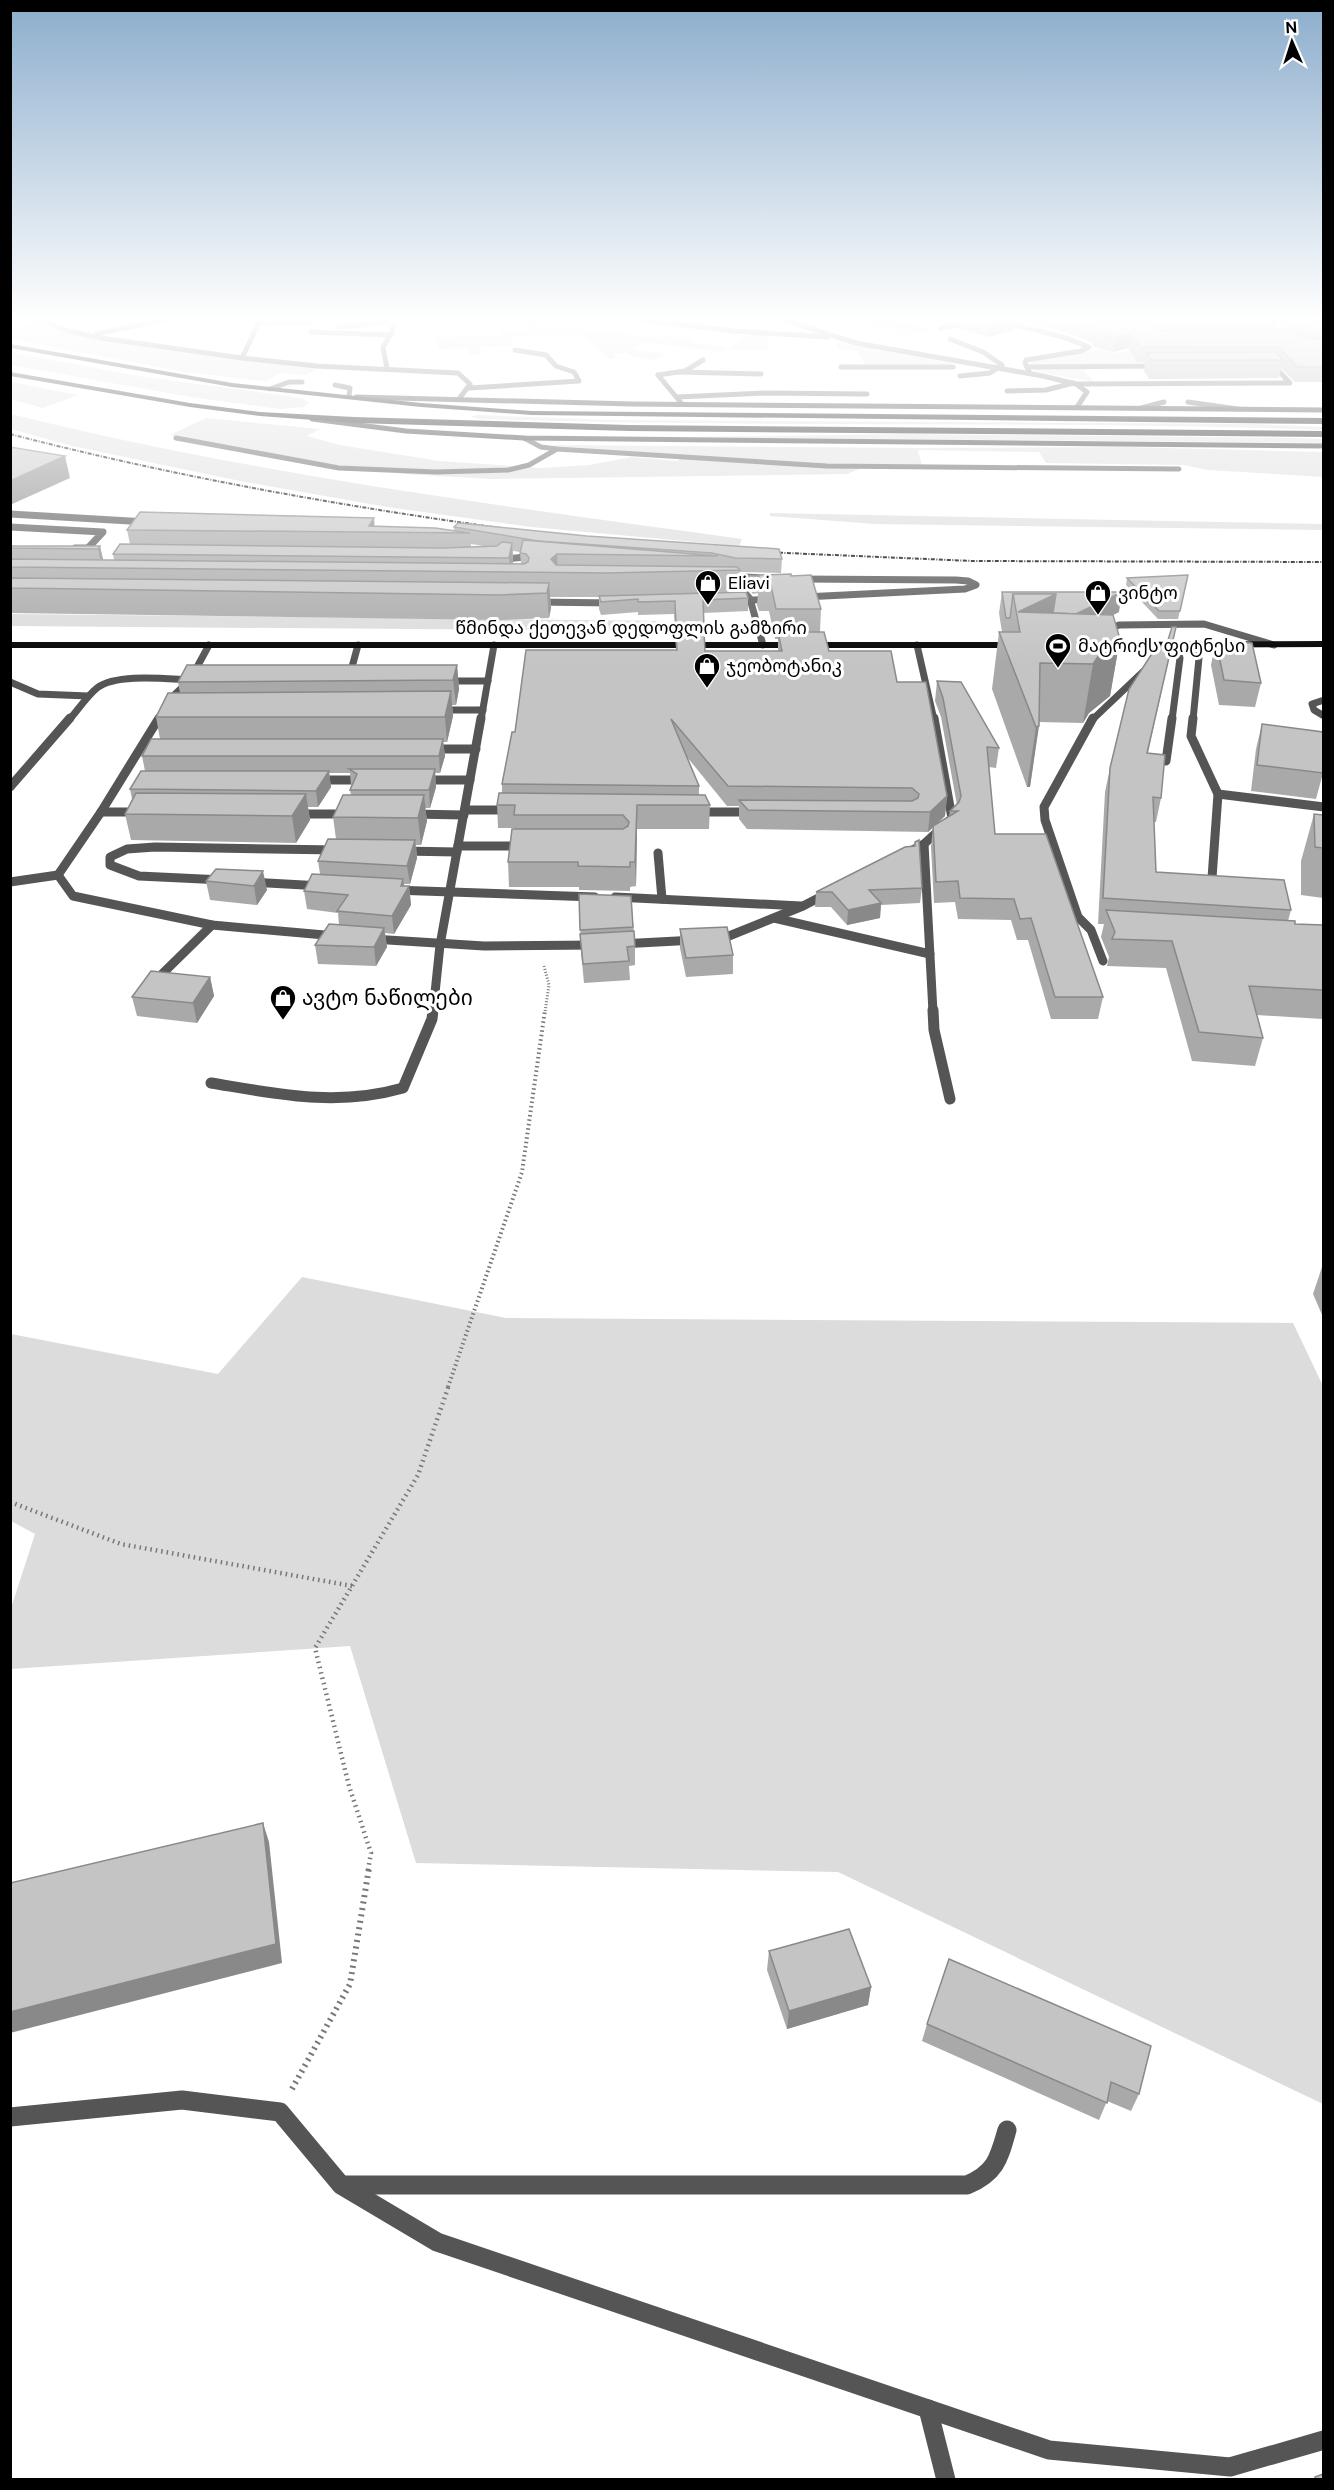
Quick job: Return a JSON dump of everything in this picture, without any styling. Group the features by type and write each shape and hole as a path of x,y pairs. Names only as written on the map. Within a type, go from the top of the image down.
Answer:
{"highway":[{"path":"634,440 710,432"},
{"path":"1113,432 1323,434"}],"main road":[{"path":"1085,645 1161,651 1176,645 1323,644"},
{"name":"წმინდა ქეთევან დედოფლის გამზირი","path":"10,645 1029,645"}],"street":[{"path":"426,432 525,438 634,440 1323,446"},
{"path":"176,438 339,468 436,472 508,470 529,465 557,449"},
{"path":"525,438 541,447 689,459 817,465 1179,469"},
{"path":"10,514 157,523"},
{"path":"26,528 42,516"},
{"path":"138,532 144,523"},
{"path":"10,527 103,532 88,548 66,548"},
{"path":"490,555 527,559 518,568"},
{"path":"712,572 744,586 763,645"},
{"path":"733,582 769,578"},
{"path":"792,579 956,580 968,581 976,585 964,589 797,598"},
{"path":"718,602 786,598"},
{"path":"525,602 619,603"},
{"path":"1095,635 1119,625 1204,624 1274,645"},
{"path":"10,882 58,875 101,812 172,697 190,680 209,645"},
{"path":"348,681 358,645"},
{"path":"212,1083 307,1098 356,1100 381,1096 403,1088 432,1019 440,945 494,645"},
{"path":"893,859 924,844 952,818 930,695 917,645"},
{"path":"1166,761 1180,658 1176,645"},
{"path":"1196,645 1200,658 1191,736 1218,794 1212,878"},
{"path":"1103,961 1091,930 1078,917 1046,820 1044,807 1094,716 1161,651"},
{"path":"10,787 98,687 114,681 201,680"},
{"path":"337,681 360,681"},
{"path":"430,681 488,681"},
{"path":"10,682 35,695 88,696"},
{"path":"1323,700 1312,704 1314,710 1323,716"},
{"path":"424,710 483,710"},
{"path":"162,712 174,712"},
{"path":"140,749 152,749"},
{"path":"416,749 476,749"},
{"path":"120,780 132,780"},
{"path":"307,780 377,780"},
{"path":"412,780 470,780"},
{"path":"1218,794 1323,807"},
{"path":"405,814 523,810"},
{"path":"101,812 148,812"},
{"path":"687,812 769,812"},
{"path":"288,813 358,814"},
{"path":"924,844 934,1030 950,1099"},
{"path":"387,851 541,846"},
{"path":"330,886 139,876 110,865 110,857 128,849 155,847 352,850"},
{"path":"658,852 662,899"},
{"path":"58,875 73,896 212,925 349,937"},
{"path":"360,938 440,945 539,948 724,938 802,906 843,885"},
{"path":"378,889 802,906"},
{"path":"774,918 930,954"},
{"path":"159,977 212,925"},
{"path":"1091,930 1102,930"},
{"path":"10,2117 182,2100 280,2112 341,2185 437,2242 1049,2450 1230,2467 1323,2440"},
{"path":"341,2185 968,2185 984,2179 994,2169 1007,2130"},
{"path":"928,2409 946,2480"}],"path":[{"path":"280,2112 350,1984 371,1854 349,1786 315,1648 418,1475 522,1172 549,985 539,948"},
{"path":"10,1502 121,1544 351,1586"}],"shaded area":[{"path":"22,432 89,432 283,471 466,500 742,539 739,546 531,527 387,507 245,482 72,446"},
{"path":"176,432 314,432 307,436 340,445 439,461 541,468 589,465 632,457 678,461 679,457 549,445 1128,447 1323,452 1324,477 1208,470 1184,465 1046,463 1039,452 918,450 922,466 869,465 847,474 491,479 405,474 335,465 170,435"},
{"path":"910,434 1287,438 1323,439 1324,443 685,437"},
{"path":"770,513 1323,524 1324,530 875,524 770,516"},
{"path":"11,614 665,621 672,624 670,629 661,631 11,626"},
{"path":"302,1277 506,1318 1293,1323 1324,1388 1323,2104 838,1872 416,1863 350,1646 11,1669 11,1608 35,1534 11,1521 11,1334 218,1374"}],"building":[{"path":"10,447 65,456 10,481"},
{"path":"140,512 374,518 369,526 435,528 470,533 127,530"},
{"path":"458,523 587,536 779,549 782,559 735,558 712,553 538,541 454,527"},
{"path":"523,540 718,556 557,554 551,559 556,565 737,567 740,570 607,573 10,567 10,559 524,564 529,558 526,554 520,553"},
{"path":"502,542 512,543 509,558 113,554 120,544 443,548 497,546"},
{"path":"10,546 100,546 98,549 10,548"},
{"path":"791,574 791,576 811,575 821,609 776,609 770,581 760,581 759,575"},
{"path":"1188,575 1180,611 1159,611 1127,578"},
{"path":"749,576 758,576 758,586 753,586 749,581"},
{"path":"10,578 549,583 547,593 499,595 10,588"},
{"path":"746,592 748,598 703,600 704,626 676,626 675,601 638,602 638,599 601,602 599,596"},
{"path":"1002,592 1122,592 1076,614 1053,613 1056,594 1013,594 1010,618 1006,618"},
{"path":"1013,594 1056,594 1018,612 1113,615 1120,639 1099,655 1093,664 1040,663 1039,726 1036,727 999,632 1020,632"},
{"path":"1172,627 1176,627 1147,753 1165,755 1161,798 1153,797 1156,872 1284,880 1291,910 1103,898 1110,768 1129,689 1151,655 1168,640"},
{"path":"676,632 704,632 705,651 782,651 778,632 824,632 829,651 891,651 897,682 926,682 947,796 930,812 748,810 739,800 912,801 918,798 919,794 912,788 728,786 671,719 699,786 502,784 512,732 515,732 526,650 677,650"},
{"path":"1216,641 1252,643 1261,683 1224,680"},
{"path":"187,665 457,665 453,680 178,682"},
{"path":"937,681 961,682 999,748 987,747 995,834 1046,834 1103,997 1055,997 1031,918 1020,919 1014,899 960,898 958,881 936,882 933,826 958,811 950,811 959,802 961,796 943,698"},
{"path":"451,691 445,717 156,717 168,693"},
{"path":"1262,724 1323,732 1323,773 1257,765"},
{"path":"151,739 443,739 439,756 142,756"},
{"path":"349,769 435,769 429,790 350,790 357,774"},
{"path":"141,771 329,771 316,791 130,789"},
{"path":"136,793 306,794 292,816 125,814"},
{"path":"499,793 705,795 710,805 637,805 635,862 630,862 630,867 578,866 578,862 508,862 512,829 623,829 628,826 629,822 623,815 514,815 515,805 497,805"},
{"path":"343,795 424,795 418,818 333,817"},
{"path":"1314,814 1323,815 1323,848 1315,847"},
{"path":"328,839 415,840 407,866 318,861"},
{"path":"919,840 922,888 869,890 881,903 848,910 832,892 816,892 905,847 915,846 915,842"},
{"path":"216,869 263,871 254,886 206,881"},
{"path":"312,874 403,879 401,886 409,886 392,916 337,911 348,895 304,891"},
{"path":"579,894 631,896 633,927 580,930"},
{"path":"1106,910 1295,921 1295,924 1323,925 1323,990 1249,986 1263,1038 1199,1032 1172,941 1112,939 1115,932"},
{"path":"329,924 384,928 374,947 315,945"},
{"path":"727,927 733,955 686,958 680,929"},
{"path":"634,931 635,946 627,947 629,961 583,964 580,934"},
{"path":"151,971 210,977 193,1003 132,997"},
{"path":"263,1823 276,1944 10,2012 10,1883"},
{"path":"849,1929 871,1987 789,2011 769,1951"},
{"path":"949,1959 1151,2046 1139,2094 1111,2082 1107,2103 927,2024"},
{"path":"1323,2474 1323,2480 1316,2480 1315,2477"}],"railway":[{"path":"10,434 132,463 254,488 377,510 500,528"},
{"path":"763,552 973,561 1324,562"}],"place":[{"name":"Eliavi","path":"708,606"},
{"name":"ვინტო","path":"1098,616"},
{"name":"მატრიქს ფიტნესი","path":"1058,669"},
{"name":"ჯეობოტანიკ","path":"707,689"},
{"name":"ავტო ნაწილები","path":"283,1021"}]}
